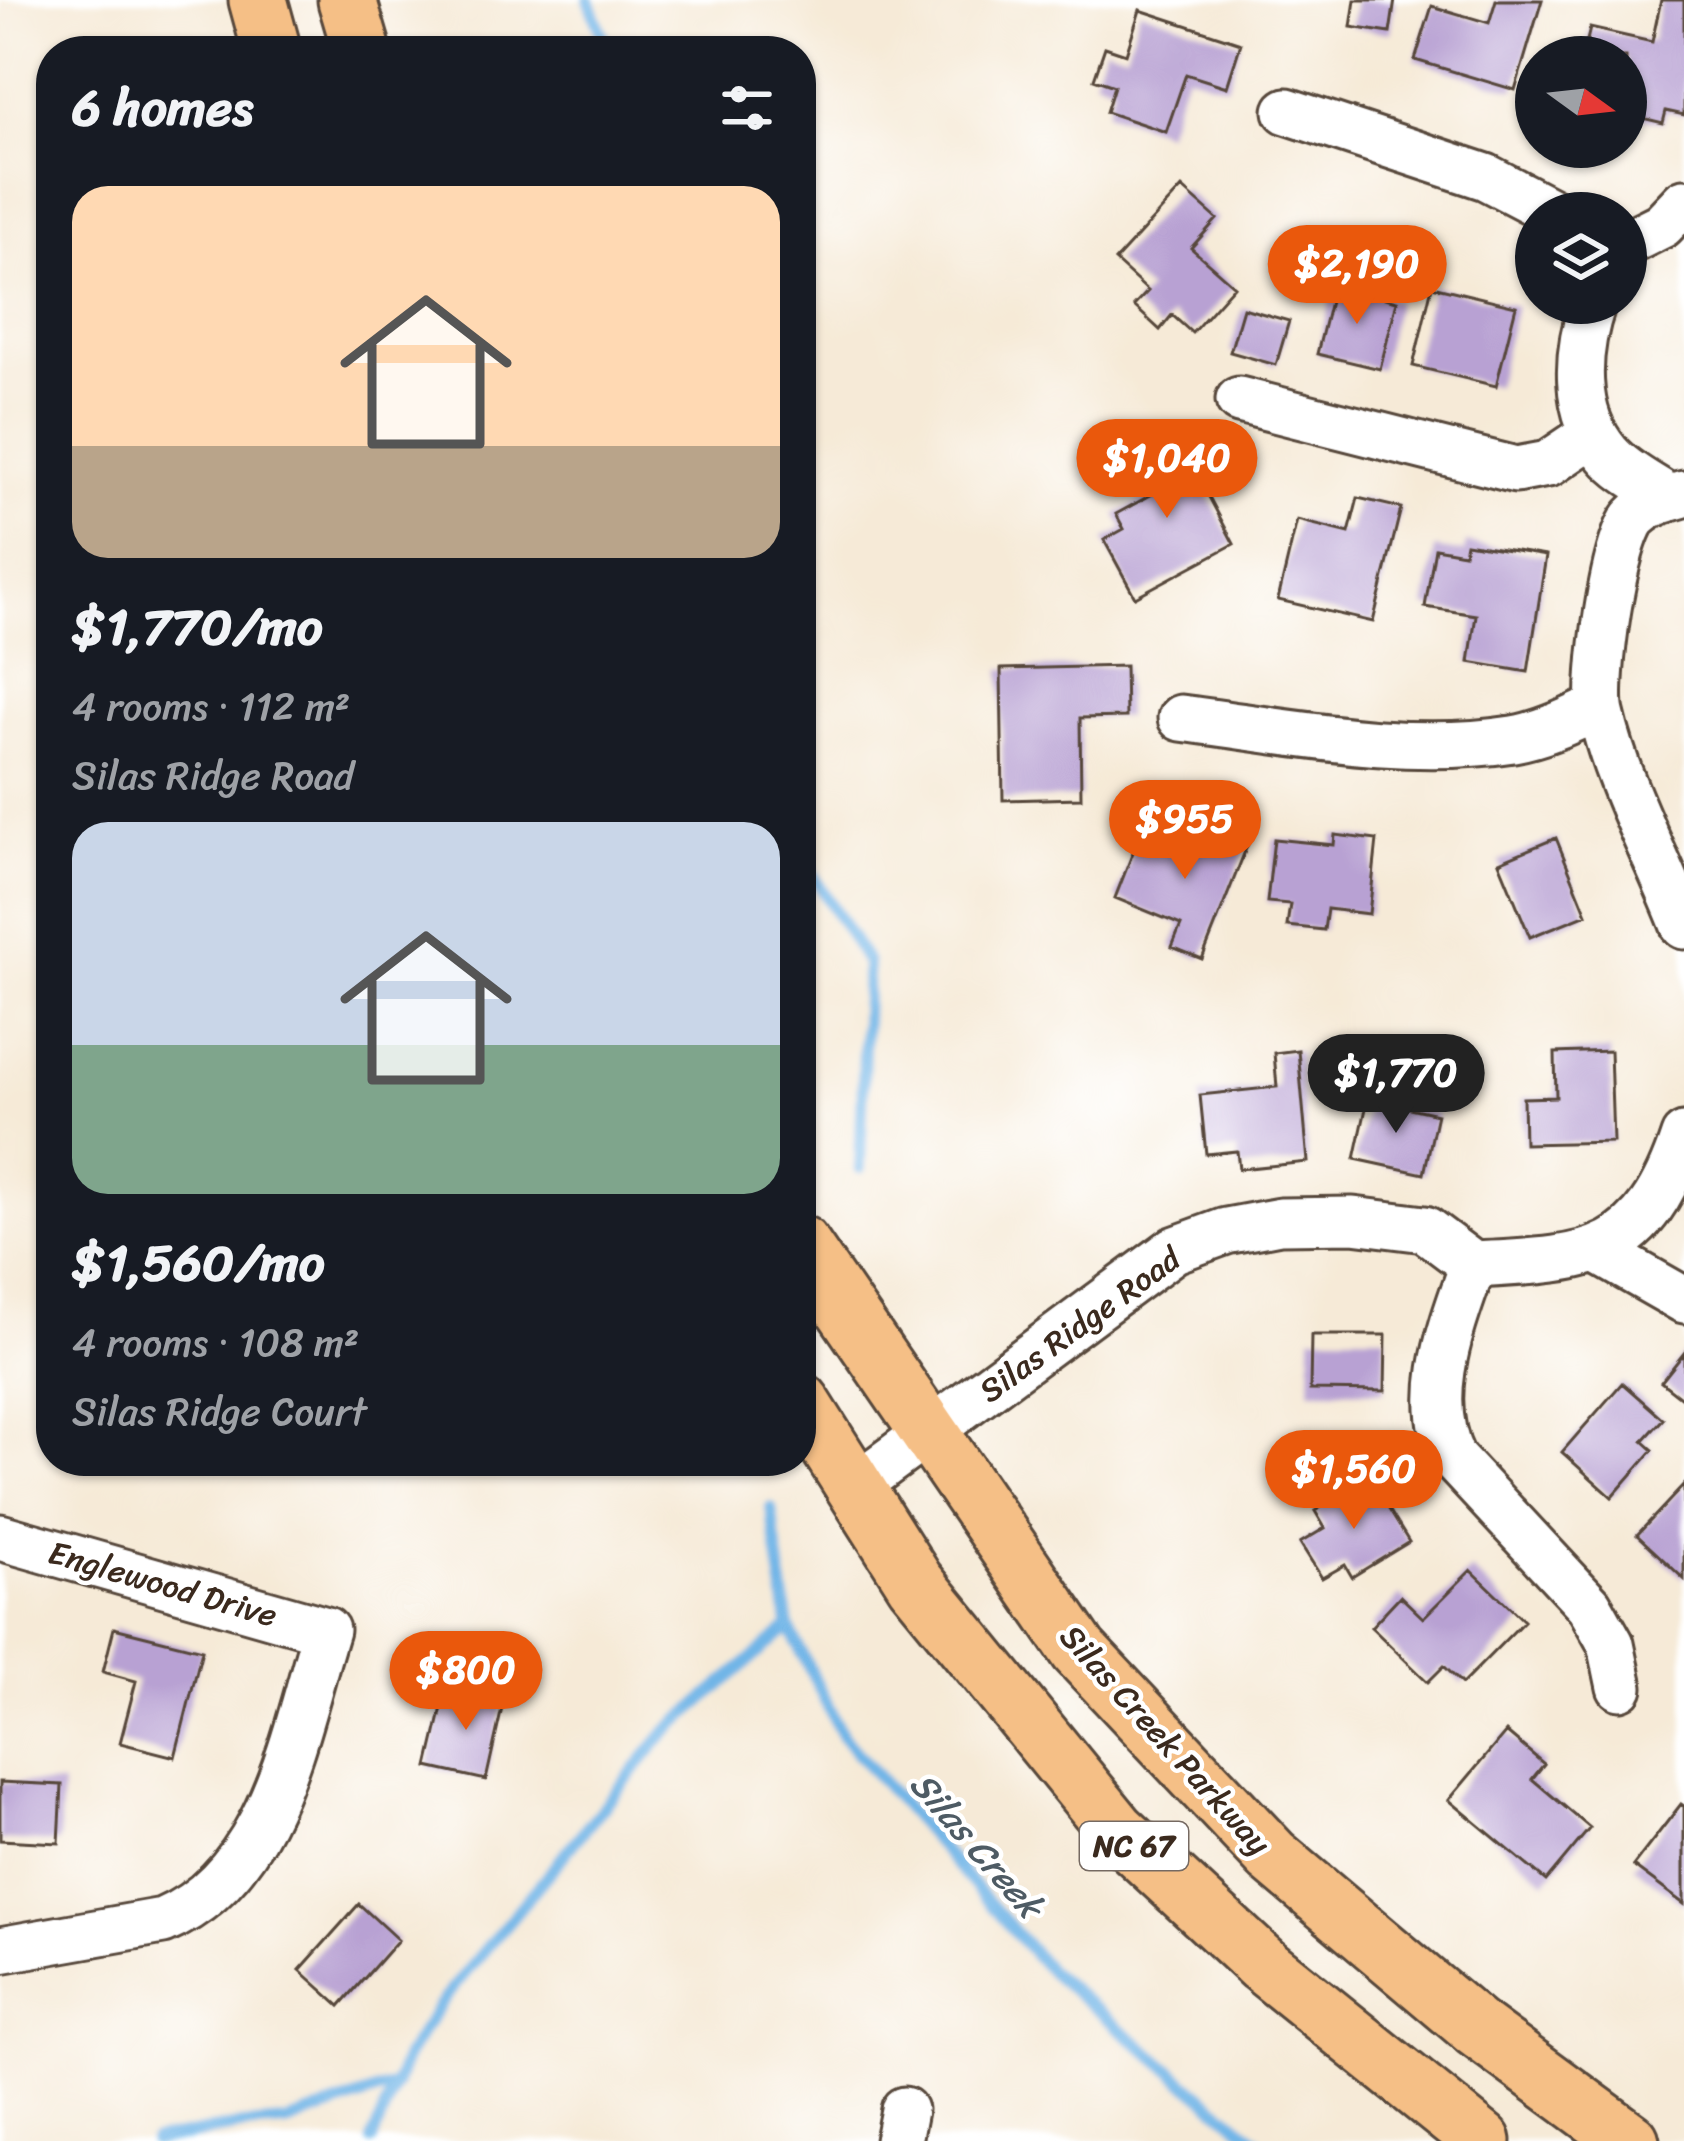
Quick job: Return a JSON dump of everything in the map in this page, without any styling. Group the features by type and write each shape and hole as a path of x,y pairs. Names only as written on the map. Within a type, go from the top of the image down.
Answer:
{"main road":[{"path":"258,0 268,36"},
{"path":"347,0 358,36"},
{"name":"Silas Creek Parkway","path":"816,1266 1078,1651 1272,1856 1476,2028 1630,2141"},
{"name":"NC 67","path":"816,1427 915,1582 1118,1830 1262,1964 1482,2141"}],"street":[{"path":"1287,111 1486,178 1515,193"},
{"path":"1647,232 1684,202"},
{"path":"1589,324 1579,380 1594,434 1610,456 1676,496"},
{"path":"1239,400 1516,470 1548,464 1594,434"},
{"path":"1676,496 1637,514 1620,544 1599,707 1621,778 1684,926"},
{"path":"1181,718 1351,740 1442,745 1514,739 1549,730 1599,707"},
{"path":"1621,1687 1611,1644 1589,1605 1453,1459 1445,1443 1439,1388 1449,1334 1473,1265 1564,1260 1598,1250 1630,1232 1654,1206 1684,1136"},
{"name":"Silas Ridge Road","path":"853,1488 1174,1250 1226,1232 1280,1221 1353,1220 1425,1229 1473,1265"},
{"path":"1598,1250 1684,1300"},
{"name":"Englewood Drive","path":"0,1537 326,1630 282,1769 256,1836 236,1866 180,1914 163,1921 0,1950"}],"building":[{"path":"1355,0 1395,0 1390,33 1351,27"},
{"path":"1496,0 1542,0 1531,36 1515,36 1515,90 1415,60 1432,6 1489,23"},
{"path":"1661,0 1684,0 1684,115 1666,111 1663,123 1647,119 1647,41 1652,42"},
{"path":"1140,10 1241,43 1227,87 1186,74 1166,132 1106,112 1114,86 1094,79 1105,47 1126,54"},
{"path":"1590,28 1625,36 1588,36"},
{"path":"1182,188 1217,219 1191,248 1234,286 1192,333 1172,315 1160,330 1134,306 1148,291 1115,261"},
{"path":"1334,285 1397,301 1380,369 1317,354"},
{"path":"1432,286 1515,306 1496,386 1413,366"},
{"path":"1243,308 1289,321 1276,365 1230,352"},
{"path":"1173,429 1234,544 1135,597 1104,540 1124,529 1116,514 1160,490 1137,449"},
{"path":"1358,498 1401,508 1373,622 1278,600 1297,520 1349,533"},
{"path":"1466,543 1546,556 1528,672 1469,662 1476,615 1425,607 1435,548 1464,553"},
{"path":"1125,666 1126,717 1080,718 1081,798 1003,800 1001,669"},
{"path":"1207,818 1251,836 1202,959 1172,947 1181,925 1115,898 1141,832 1194,853"},
{"path":"1335,835 1377,840 1369,914 1327,909 1324,930 1287,926 1290,904 1267,902 1274,839 1334,845"},
{"path":"1556,838 1587,914 1530,937 1499,862"},
{"path":"1298,1050 1308,1162 1239,1169 1237,1151 1206,1154 1200,1095 1277,1087 1274,1053"},
{"path":"1610,1051 1613,1142 1524,1144 1523,1098 1556,1097 1555,1053"},
{"path":"1368,1099 1437,1114 1424,1174 1355,1159"},
{"path":"1311,1335 1386,1335 1385,1391 1310,1390"},
{"path":"1684,1353 1684,1400 1661,1382"},
{"path":"1622,1383 1663,1419 1643,1441 1653,1450 1612,1497 1562,1452"},
{"path":"1369,1477 1409,1542 1352,1577 1345,1565 1322,1578 1300,1543 1325,1528 1315,1511"},
{"path":"1684,1485 1684,1579 1637,1535"},
{"path":"1471,1570 1524,1621 1462,1684 1444,1666 1428,1682 1371,1627 1400,1596 1423,1618"},
{"path":"114,1628 202,1650 175,1757 120,1743 136,1681 103,1672"},
{"path":"447,1686 504,1699 486,1780 428,1767"},
{"path":"1506,1732 1544,1764 1532,1779 1590,1828 1546,1881 1449,1800"},
{"path":"0,1782 62,1785 59,1843 0,1840"},
{"path":"1684,1806 1684,1904 1633,1866"},
{"path":"359,1904 398,1940 340,2006 300,1970"}],"waterway":[{"name":"Silas Creek","path":"589,0 603,36"},
{"name":"Silas Creek","path":"816,880 867,963 860,1168"},
{"name":"Silas Creek","path":"771,1508 789,1627 843,1737 1048,1970 1258,2141"},
{"path":"372,2141 406,2057 438,2006 665,1733 789,1627"},
{"path":"154,2141 286,2123 396,2085"}]}
